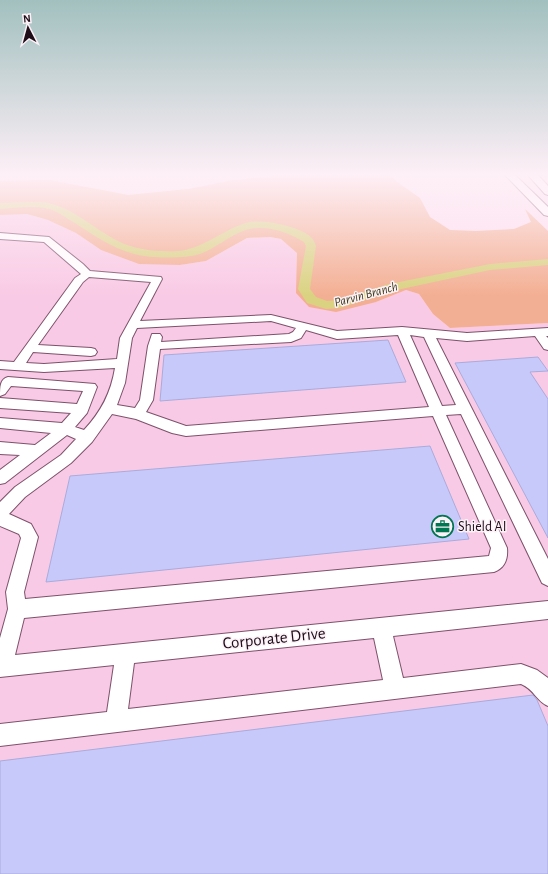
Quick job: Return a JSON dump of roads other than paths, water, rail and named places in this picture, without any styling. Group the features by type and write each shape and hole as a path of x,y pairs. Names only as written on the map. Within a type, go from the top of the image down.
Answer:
{"street":[{"path":"0,236 46,239 80,266 87,274"},
{"path":"0,513 20,492 66,459 87,438 109,408 119,383 126,338 157,279 87,274 79,280 18,366"},
{"path":"132,325 157,325 271,318 337,335 402,331 467,337 543,333 548,346"},
{"path":"138,414 146,400 157,325"},
{"path":"154,346 291,338 297,335 303,326"},
{"path":"17,609 494,564 499,557 499,548 402,331"},
{"path":"428,334 464,409 544,559 548,577"},
{"path":"31,348 91,352"},
{"path":"0,365 44,368 122,363"},
{"path":"0,391 8,381 91,387 82,409 67,429 2,476"},
{"path":"0,403 82,409"},
{"path":"109,408 138,414 186,431 464,409"},
{"path":"0,423 67,429 87,438"},
{"path":"0,448 37,451"},
{"path":"0,518 25,529 30,537 15,592 17,609 1,667"},
{"name":"Corporate Drive","path":"1,667 548,610"},
{"path":"381,627 395,689"},
{"path":"116,722 125,654"},
{"path":"0,735 521,674 534,678 546,691 548,696"}],"waterway":[{"name":"Parvin Branch","path":"68,215 113,243 139,252 155,254 179,254 197,251 244,227 265,225 280,227 299,234 309,240 311,246 304,289 311,300 326,305 340,304 389,288 490,267 548,262"}],"place":[{"name":"Shield AI","path":"443,527"}]}
